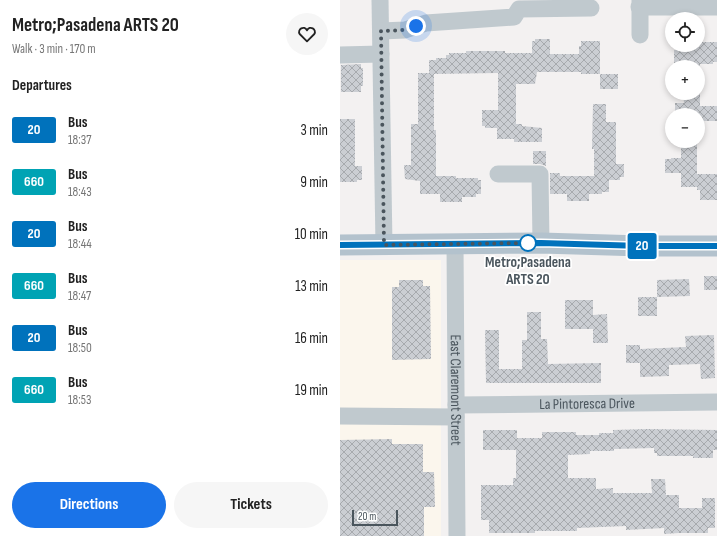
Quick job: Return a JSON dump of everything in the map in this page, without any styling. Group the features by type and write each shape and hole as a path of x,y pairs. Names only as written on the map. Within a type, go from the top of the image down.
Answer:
{"main road":[{"path":"340,245 541,243 642,246 717,246"}],"street":[{"path":"380,0 384,245"},
{"path":"640,35 640,4 717,7"},
{"path":"381,31 405,30 426,23 514,17 519,9 591,8"},
{"path":"340,55 381,54"},
{"path":"498,174 540,174 541,243"},
{"name":"East Claremont Street","path":"455,244 457,536"},
{"name":"La Pintoresca Drive","path":"340,416 717,402"}],"shaded area":[{"path":"340,260 441,260 441,536 340,536"}],"building":[{"path":"535,39 550,39 550,54 579,54 579,46 581,46 581,41 600,41 600,74 581,74 581,72 537,72 535,84 516,84 516,124 542,128 542,142 514,142 514,139 497,139 497,128 485,128 485,126 482,126 482,110 498,110 498,73 434,74 436,176 478,178 478,180 481,180 481,194 476,194 476,197 462,197 462,202 440,202 440,194 420,194 420,181 405,179 404,165 411,165 411,124 418,124 418,73 429,73 429,60 446,58 446,55 449,55 449,53 466,53 466,51 505,51 505,53 532,53 532,41 535,41"},
{"path":"705,42 717,42 717,62 713,62 713,64 705,64 705,60 674,60 674,52 705,52"},
{"path":"361,64 361,68 363,68 363,86 361,86 361,92 341,92 341,65"},
{"path":"600,74 618,74 618,89 600,89"},
{"path":"684,100 700,100 700,106 717,106 717,121 705,121 705,108 675,108 675,103 684,103"},
{"path":"593,104 606,104 606,122 616,122 616,164 624,164 624,177 620,177 620,180 609,180 609,192 602,192 602,194 589,194 589,201 567,201 567,194 550,194 550,173 560,173 560,176 594,176 594,149 592,149"},
{"path":"340,119 355,119 355,166 362,166 362,180 357,180 357,182 340,182"},
{"path":"681,148 697,148 697,174 717,174 717,200 700,200 700,190 697,190 697,187 681,187 681,173 665,173 665,159 681,158"},
{"path":"533,151 546,151 546,166 533,164"},
{"path":"704,276 717,276 717,290 704,290"},
{"path":"689,279 690,296 657,297 657,280"},
{"path":"399,280 423,280 423,286 430,286 431,359 392,360 392,287 399,287"},
{"path":"638,297 657,297 657,316 638,316"},
{"path":"565,300 593,300 593,315 607,314 608,343 593,343 593,329 565,329"},
{"path":"527,312 541,312 541,339 547,339 548,364 601,363 601,383 486,383 485,330 499,330 499,369 522,369 522,340 527,340"},
{"path":"714,335 715,378 701,379 700,364 669,365 669,376 640,377 640,363 626,363 626,345 640,345 640,349 686,347 685,336"},
{"path":"483,430 517,430 517,438 542,438 542,432 576,432 576,435 599,435 599,433 613,433 613,430 717,430 717,450 713,450 713,458 693,458 693,456 657,456 657,453 654,453 654,448 614,449 614,451 590,451 590,454 568,455 568,478 596,478 596,489 613,488 613,493 652,493 651,479 665,479 666,495 679,495 679,508 702,508 702,498 715,498 715,528 708,528 708,533 664,534 664,528 626,530 626,526 577,528 577,531 489,533 489,520 481,520 481,485 513,485 513,478 516,478 516,450 483,450"},
{"path":"392,439 392,444 423,444 423,472 434,472 435,507 424,507 424,536 340,536 340,440"}],"bus line":[{"name":"20","path":"340,245 541,243 642,246 717,246"}],"place":[{"name":"Metro;Pasadena ARTS 20","path":"528,243"}],"route":[{"path":"416,26 405,30 381,31 384,245 528,243"}]}
